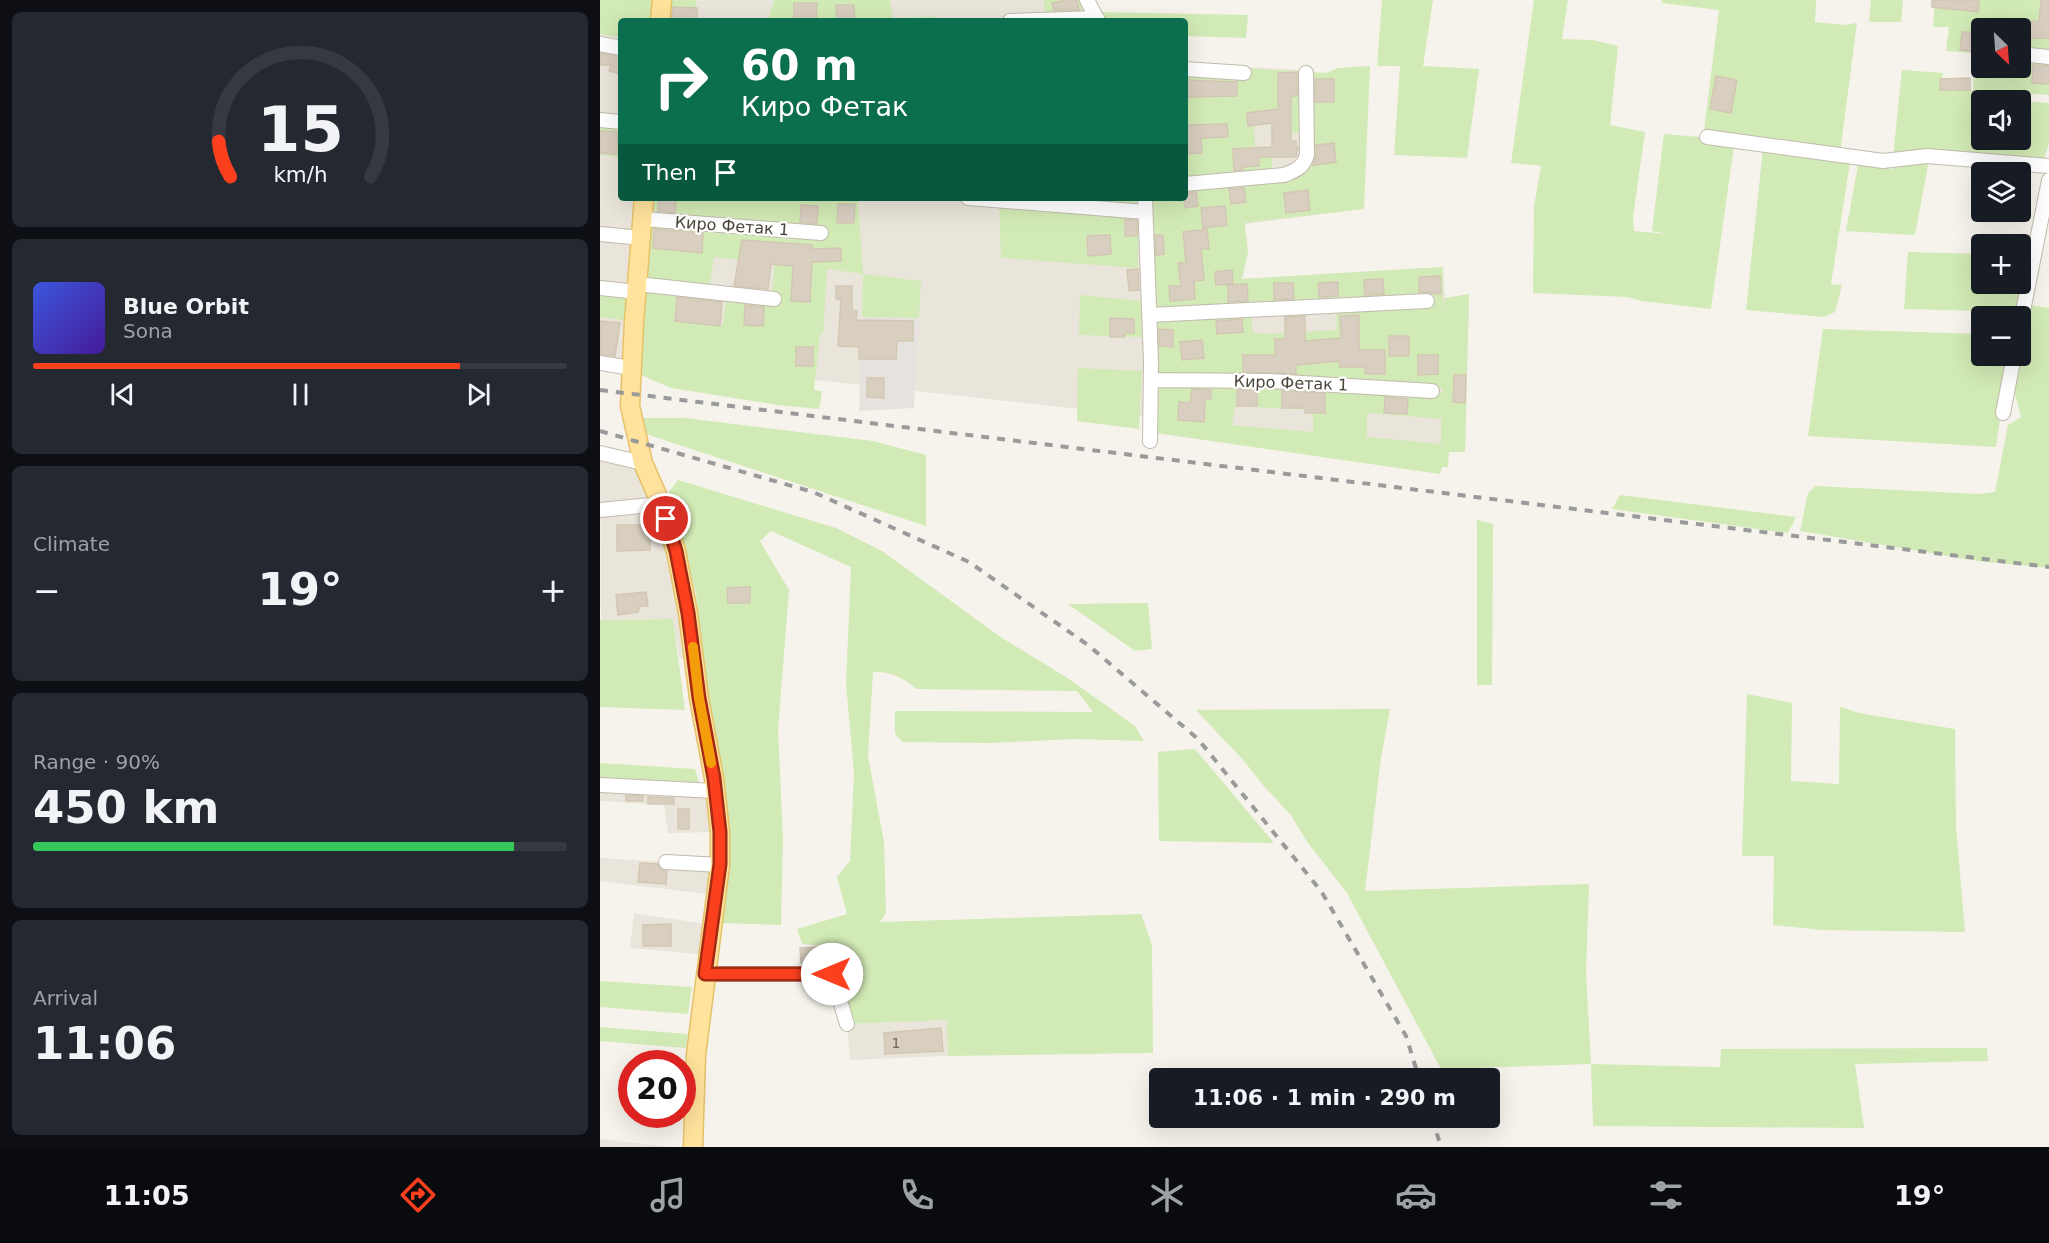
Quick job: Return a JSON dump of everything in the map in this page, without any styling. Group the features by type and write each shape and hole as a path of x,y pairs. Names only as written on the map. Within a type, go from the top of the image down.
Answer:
{"main road":[{"path":"660,18 662,0"},
{"path":"644,201 630,406 643,463 661,504 676,551 688,613 720,832 720,864 696,1055 693,1147"}],"street":[{"path":"1087,0 1097,18"},
{"path":"600,44 618,47"},
{"path":"2031,55 2049,57"},
{"path":"1188,69 1244,74"},
{"path":"1188,184 1284,175 1304,165 1307,155 1306,72"},
{"path":"600,120 618,122"},
{"path":"1707,137 1884,161 1928,156 2049,166"},
{"path":"2024,306 2049,180"},
{"path":"1044,201 1145,205 1150,441"},
{"name":"Киро Фетак 1","path":"643,219 821,233"},
{"path":"600,234 642,238"},
{"path":"600,288 637,288 774,299"},
{"path":"1149,315 1427,301"},
{"path":"600,363 631,368"},
{"path":"2002,413 2012,366"},
{"name":"Киро Фетак 1","path":"1150,380 1270,381 1432,391"},
{"path":"622,459 632,455 638,442"},
{"path":"602,455 643,463"},
{"path":"600,510 661,504"},
{"path":"600,785 715,791"},
{"path":"666,862 720,864"},
{"path":"705,974 832,974 847,1024"}],"shaded area":[{"path":"656,0 1092,0 1101,18 656,18"},
{"path":"600,34 618,37 618,201 1188,201 1188,65 1289,69 1326,73 1338,68 1337,212 1245,224 1248,252 1242,279 1443,267 1445,298 1469,294 1465,452 1445,445 1178,420 600,356"},
{"path":"862,317 919,318 914,408 859,411"},
{"path":"600,459 643,472 652,482 694,661 679,658 673,619 601,620"},
{"path":"600,785 715,791 720,832 668,833 664,805 600,801"},
{"path":"600,858 720,865 715,895 600,881"},
{"path":"634,913 712,925 708,955 630,948"},
{"path":"948,1020 948,1056 850,1060 847,1024"},
{"path":"600,1139 670,1147 600,1147"}],"green space":[{"path":"600,0 662,0 660,18 618,18 618,37 600,34"},
{"path":"669,0 696,0 695,18 666,18"},
{"path":"774,0 890,0 893,18 769,18"},
{"path":"1044,0 1080,0 1087,12 1045,17"},
{"path":"1382,0 1433,0 1423,66 1479,69 1467,158 1394,155 1400,66 1377,66"},
{"path":"1534,0 1568,0 1562,39 1593,40 1618,46 1610,125 1645,132 1633,217 1634,231 1667,234 1652,231 1664,134 1700,137 1700,142 1734,146 1711,309 1642,301 1627,297 1533,293 1534,206 1541,166 1511,163"},
{"path":"1662,0 1816,0 1815,22 1844,25 1857,23 1840,153 1736,134 1704,131 1719,10 1662,3"},
{"path":"1871,0 1903,0 1901,22 1869,22"},
{"path":"1935,0 2049,0 2049,52 2031,51 2031,18 1971,18 1971,53 1946,51 1949,27 1933,27"},
{"path":"1099,12 1248,15 1246,38 1188,36 1188,18 1102,18"},
{"path":"2031,57 2049,59 2049,95 2031,94 2031,90 1973,90 1974,78 2031,78"},
{"path":"1370,66 1364,209 1244,223 1248,252 1242,279 1443,267 1443,311 1445,298 1469,294 1465,452 1449,452 1448,467 1442,467 1440,474 1149,432 1150,418 1158,418 1159,381 1442,393 1442,388 1159,374 1153,319 1251,311 1253,333 1269,334 1337,330 1336,309 1381,306 1383,315 1382,300 1153,310 1147,201 1188,201 1188,185 1306,174 1309,102 1301,133 1272,134 1271,124 1254,125 1255,149 1273,148 1272,168 1188,178 1188,75 1245,68 1326,73 1338,68","holes":["1235,406 1313,410 1313,432 1232,425","1371,413 1441,419 1441,444 1367,437 1367,414"]},
{"path":"1902,70 1943,73 1941,88 1973,90 1971,90 1971,150 2031,150 2031,102 2049,103 2049,143 2044,160 1893,156"},
{"path":"600,124 618,127 618,157 600,155"},
{"path":"1763,149 1850,163 1831,284 1842,285 1835,312 1824,317 1746,310"},
{"path":"1929,160 1915,235 1846,231 1858,165 1891,169"},
{"path":"653,201 858,201 863,274 827,269 823,334 820,334 814,390 822,391 819,409 671,388 641,375 644,289 702,293 700,323 722,326 727,297 771,297 775,264 714,257 710,285 644,279 651,218 826,233 826,227 820,229 653,211"},
{"path":"1076,201 1137,201 1136,206"},
{"path":"999,202 1023,209 1138,218 1138,268 1001,258"},
{"path":"1908,252 1971,254 1971,294 2021,294 2019,306 1971,306 1971,311 1904,309"},
{"path":"863,274 921,281 919,318 862,317"},
{"path":"600,292 626,296 624,320 600,317"},
{"path":"1080,295 1141,301 1142,337 1079,335"},
{"path":"2028,305 2049,308 2049,568 1978,561 1800,531 1808,493 1815,486 1980,494 1995,492 2008,425 2021,417 2013,387 2018,366 2031,366 2031,306"},
{"path":"1823,329 1971,334 1971,366 2008,366 1996,447 1808,436"},
{"path":"1078,368 1142,371 1139,429 1077,421"},
{"path":"640,418 685,418 873,441 926,455 926,526 640,432"},
{"path":"678,480 836,528 882,551 1002,638 1066,677 1135,726 1144,741 1074,739 989,743 902,742 895,733 895,711 1093,712 1077,691 917,689 897,676 873,672 868,756 884,842 886,913 880,922 1141,914 1152,945 1153,1053 948,1056 947,1020 847,1024 827,946 802,944 797,929 847,914 837,877 850,861 854,773 846,684 851,567 771,531 760,541 789,590 778,730 783,838 781,925 722,923 728,864 726,800 704,675 696,594 669,492"},
{"path":"1620,495 1796,517 1788,533 1612,509"},
{"path":"1477,520 1493,524 1492,685 1477,685"},
{"path":"1148,603 1152,649 1135,651 1068,604"},
{"path":"673,619 685,710 600,707 600,620"},
{"path":"1747,694 1792,703 1791,781 1839,784 1840,707 1859,713 1955,729 1956,827 1965,932 1822,930 1773,925 1774,856 1742,856"},
{"path":"1390,709 1381,758 1365,891 1589,884 1586,972 1591,1064 1440,1068 1347,893 1308,843 1290,814 1196,710"},
{"path":"1195,749 1274,843 1159,841 1158,752"},
{"path":"600,763 695,769 700,786 600,779"},
{"path":"600,981 692,987 688,1014 600,1007"},
{"path":"600,1027 688,1034 686,1048 600,1041"},
{"path":"1987,1048 1988,1061 1855,1064 1864,1128 1593,1126 1591,1064 1720,1067 1721,1049"}],"building":[{"path":"1077,0 1079,10 1054,10 1052,3"},
{"path":"1932,0 1979,0 1978,12 1932,7"},
{"path":"2041,0 2049,0 2049,38 2031,39 2031,21 2039,21"},
{"path":"794,3 817,3 816,18 794,18"},
{"path":"836,5 854,5 855,18 837,18"},
{"path":"673,7 697,8 697,18 671,18"},
{"path":"1962,32 1971,32 1971,51 1960,50"},
{"path":"600,53 618,56 618,73 609,71 611,65 600,65"},
{"path":"2033,65 2049,66 2049,84 2032,83"},
{"path":"1297,72 1297,96 1291,96 1291,141 1296,141 1296,147 1298,147 1296,157 1259,157 1259,166 1242,167 1243,170 1234,171 1233,149 1272,147 1272,123 1248,126 1247,113 1278,109 1278,73"},
{"path":"1716,76 1737,80 1731,113 1710,109"},
{"path":"1970,78 1970,90 1940,90 1940,79"},
{"path":"1315,79 1334,79 1334,102 1315,102"},
{"path":"1188,80 1237,82 1237,96 1188,97"},
{"path":"1227,124 1228,137 1201,138 1202,153 1188,154 1188,125"},
{"path":"600,131 618,132 617,154 600,153"},
{"path":"1334,143 1336,162 1313,165 1316,145"},
{"path":"1244,188 1246,202 1231,204 1229,189"},
{"path":"1308,190 1310,210 1286,213 1284,193"},
{"path":"1196,192 1198,206 1185,208 1188,193"},
{"path":"659,201 676,201 675,213 658,211"},
{"path":"838,204 855,204 854,223 837,223"},
{"path":"801,205 818,206 817,224 800,222"},
{"path":"1225,206 1227,225 1203,228 1201,208"},
{"path":"1125,220 1137,220 1137,236 1125,236"},
{"path":"654,229 703,233 702,253 653,248"},
{"path":"1207,229 1209,249 1201,249 1204,280 1194,281 1195,299 1170,301 1169,286 1181,286 1178,263 1186,262 1183,232"},
{"path":"1110,235 1111,254 1088,256 1087,236"},
{"path":"1155,235 1163,235 1164,254 1156,255"},
{"path":"742,240 812,245 813,249 841,248 841,261 812,262 810,302 791,301 793,266 771,264 768,289 734,286"},
{"path":"1138,269 1139,290 1129,291 1127,270"},
{"path":"1232,270 1233,284 1216,285 1215,272"},
{"path":"1440,276 1441,294 1419,292 1419,277"},
{"path":"1383,279 1384,294 1365,295 1364,280"},
{"path":"1338,282 1338,296 1319,297 1318,283"},
{"path":"1274,283 1293,283 1294,299 1274,300"},
{"path":"1247,284 1248,301 1228,302 1228,285"},
{"path":"836,286 852,286 852,310 857,311 856,320 913,321 913,341 897,341 896,359 859,359 859,347 838,346 841,300 836,299"},
{"path":"677,297 722,302 720,326 675,321"},
{"path":"745,305 764,307 763,326 744,325"},
{"path":"1359,315 1359,350 1385,350 1385,374 1365,374 1365,367 1339,367 1340,361 1296,365 1296,374 1243,372 1243,355 1275,355 1275,339 1285,339 1285,317 1305,316 1305,341 1341,338 1340,316"},
{"path":"1110,318 1134,319 1134,333 1126,333 1124,337 1110,337"},
{"path":"1242,319 1243,332 1217,334 1216,321"},
{"path":"600,321 620,323 615,356 600,354"},
{"path":"1159,329 1173,330 1173,347 1159,346"},
{"path":"1389,336 1409,336 1409,356 1389,356"},
{"path":"1202,340 1204,358 1182,360 1180,342"},
{"path":"796,347 813,347 813,366 796,366"},
{"path":"1418,355 1438,355 1438,374 1418,375"},
{"path":"1454,375 1466,375 1465,403 1453,402"},
{"path":"867,378 884,378 884,398 867,397"},
{"path":"1192,389 1211,390 1211,399 1205,399 1204,422 1178,420 1179,402 1190,403"},
{"path":"1237,390 1257,390 1257,406 1237,406"},
{"path":"1282,391 1325,393 1325,413 1305,413 1305,408 1282,408"},
{"path":"1385,397 1408,399 1407,414 1384,413"},
{"path":"617,525 650,525 650,550 617,551"},
{"path":"750,587 750,603 728,603 727,588"},
{"path":"646,592 648,606 640,606 638,612 618,615 616,595"},
{"path":"626,795 643,796 643,801 626,801"},
{"path":"648,797 674,798 674,804 648,804"},
{"path":"678,809 689,809 689,829 678,829"},
{"path":"640,863 658,864 661,869 667,871 666,884 638,882"},
{"path":"671,924 671,946 643,946 643,925"},
{"path":"821,947 822,961 801,963 800,948"},
{"path":"941,1028 943,1051 885,1054 884,1033"}],"railway":[{"path":"600,390 2049,567"},
{"path":"600,431 813,492 969,562 1088,645 1198,739 1321,891 1406,1036 1416,1068"},
{"path":"1435,1128 1441,1147"}],"slow traffic":[{"path":"693,647 699,698 711,763"}],"route":[{"path":"666,519 676,551 688,613 699,698 714,778 720,832 720,864 705,974 832,974"}]}
